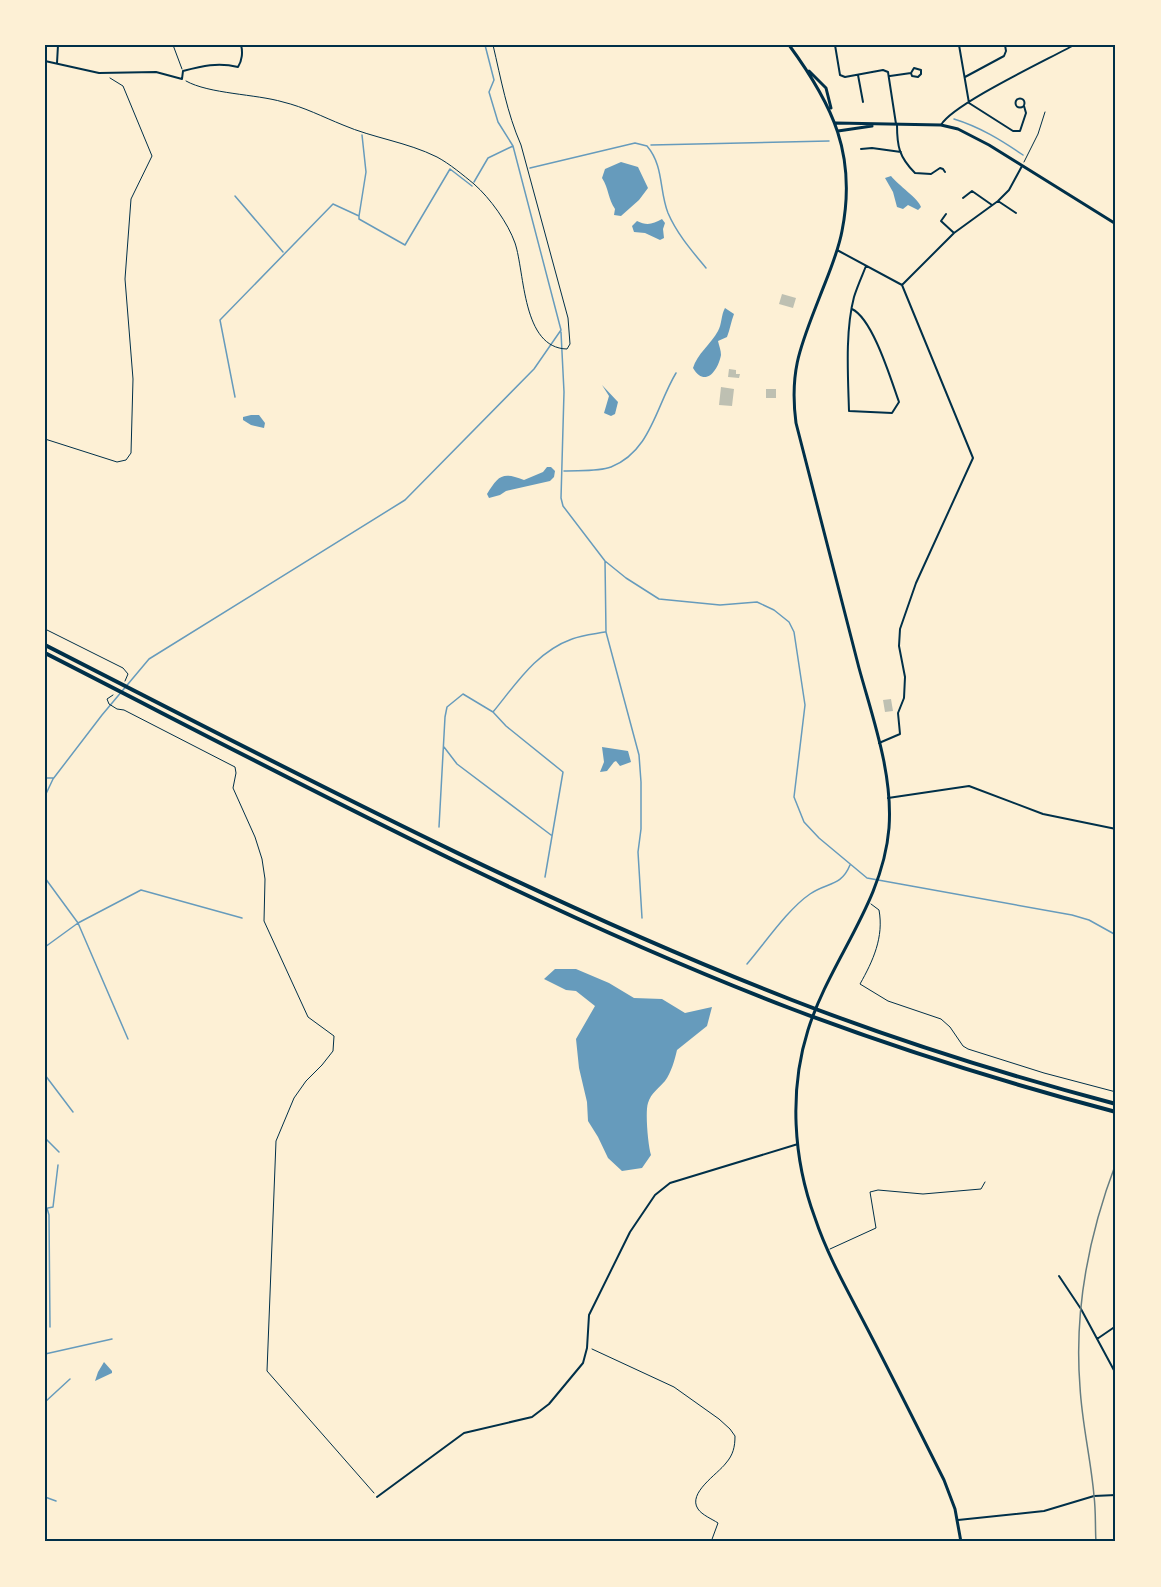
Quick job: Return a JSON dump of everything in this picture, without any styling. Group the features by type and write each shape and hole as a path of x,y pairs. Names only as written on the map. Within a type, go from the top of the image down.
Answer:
{"highway":[{"path":"45,645 372,811 568,905 679,954 793,1000 910,1043 1027,1081 1116,1104"},
{"path":"45,653 462,863 677,962 790,1008 906,1050 1024,1088 1116,1112"}],"main road":[{"path":"790,45 806,68 836,123 843,151 846,182 842,230 837,250 801,346 794,375 793,399 796,423 879,743 888,798 889,828 876,888 821,994 807,1035 798,1078 798,1144 814,1218 944,1480 958,1520 962,1542"},
{"path":"806,68 826,88 831,111"},
{"path":"836,123 882,125"},
{"path":"838,131 896,124 941,125 958,129 1116,224"}],"street":[{"path":"57,64 58,45"},
{"path":"45,61 99,73 156,72 182,79 183,72 219,63 238,67 241,45"},
{"path":"790,45 796,45"},
{"path":"835,45 840,75 845,77 883,70 888,72 897,143 903,159 915,173 932,174 940,168 945,172"},
{"path":"959,45 969,103"},
{"path":"966,77 1004,56 1005,45"},
{"path":"941,125 946,118 969,103 1074,45"},
{"path":"890,76 911,74"},
{"path":"858,75 863,102"},
{"path":"969,103 1013,131 1020,130 1026,113 1024,106"},
{"path":"861,149 873,148 901,152"},
{"path":"902,285 954,233 998,201 1009,190 1022,166"},
{"path":"963,198 972,191 992,205"},
{"path":"998,201 1016,213"},
{"path":"946,214 941,221 954,233"},
{"path":"837,250 902,285 973,458 916,583 900,629 899,646 905,677 904,698 898,713 900,734 879,743"},
{"path":"852,309 864,318 871,330 899,402 892,413 849,411 848,349 852,309 866,266"},
{"path":"888,798 969,786 1043,814 1116,829"},
{"path":"378,1497 464,1433 532,1417 542,1411 583,1363 587,1348 589,1315 630,1232 656,1194 670,1183 798,1144"},
{"path":"1059,1276 1081,1309 1116,1374"},
{"path":"1097,1339 1116,1326"},
{"path":"958,1520 1044,1511 1094,1496 1116,1495"}],"lane":[{"path":"173,45 183,72"},
{"path":"870,903 879,910 881,920 879,937 875,956 860,984 888,1001 941,1019 968,1049 1044,1073 1116,1092"},
{"path":"828,1250 876,1228 870,1192 878,1190 923,1194 981,1189 985,1182"}],"path":[{"path":"182,79 204,88 283,102 316,113 344,126 416,148 439,158 459,172 481,191 500,215 515,243 532,325 548,342 560,349 567,349 570,344 568,318 521,145 514,129 493,45"},
{"path":"45,439 117,462 126,460 131,453 133,379 125,279 132,199 152,156 123,86 99,73"},
{"path":"1022,166 1038,134 1045,112"},
{"path":"45,629 123,668 128,672 127,678"},
{"path":"113,695 107,699 109,704 117,709 124,710 235,767 233,788 255,837 262,859 265,879 264,921 308,1017 334,1036 333,1051 294,1098 276,1141 267,1371 378,1497"},
{"path":"587,1348 674,1387 730,1429 735,1436 732,1455 719,1472 700,1489 696,1500 696,1507 700,1512 718,1522 711,1542"}],"water":[{"path":"621,162 638,167 648,188 639,200 621,216 614,215 615,209 602,178 605,169"},
{"path":"891,176 919,204 921,207 918,210 908,205 903,209 897,207 893,192 885,178"},
{"path":"662,219 665,223 664,238 660,240 645,233 634,232 632,226 637,221 650,224"},
{"path":"725,308 734,314 727,337 718,341 721,353 717,367 710,375 702,377 693,368 718,331"},
{"path":"602,385 618,402 615,414 611,416 604,413 609,396"},
{"path":"259,415 265,423 264,428 251,425 243,420 243,417"},
{"path":"547,467 555,471 550,481 506,491 489,498 487,494 501,477 510,476 524,480 543,472"},
{"path":"602,747 628,751 631,762 620,766 616,761 607,771 600,772 604,762"},
{"path":"555,969 576,969 609,983 634,998 662,999 685,1013 712,1007 707,1026 677,1050 667,1078 649,1099 647,1121 651,1155 642,1168 622,1171 608,1158 588,1121 576,1039 595,1006 576,991 566,990 544,979"},
{"path":"104,1362 112,1373 95,1381 98,1372"}],"building":[{"path":"782,294 796,298 793,308 779,304"},
{"path":"729,369 736,370 736,374 740,374 739,378 728,377"},
{"path":"721,387 734,389 732,406 719,405"},
{"path":"766,389 776,389 776,398 766,398"},
{"path":"891,699 893,711 885,712 883,700"}],"waterway":[{"path":"45,796 53,779 149,659 405,500 534,369 561,330 513,146 498,122 489,92 494,80 485,45"},
{"path":"954,119 990,134 1023,155"},
{"path":"359,216 366,172 362,135"},
{"path":"651,145 829,141"},
{"path":"530,168 635,143 647,146 659,170 668,213 685,242 706,268"},
{"path":"474,182 488,158 513,146"},
{"path":"235,397 220,320 333,204 359,216 359,219 405,245 450,169 472,186"},
{"path":"235,196 283,252"},
{"path":"561,332 564,392 561,498 563,506 605,561 626,578 659,599 720,605 757,602 774,610 789,622 794,632 805,705 794,797 804,822 819,838 867,878 1072,915 1089,920 1116,935"},
{"path":"564,471 606,469 624,460 644,439 676,373"},
{"path":"605,561 606,632 639,755 641,829 638,852 642,918"},
{"path":"439,827 447,707 463,694 493,712 537,660 548,652 576,638 605,632"},
{"path":"493,712 506,726 563,772 545,877"},
{"path":"444,747 457,764 551,835"},
{"path":"45,778 53,778"},
{"path":"747,964 793,908 816,890 838,881 850,865"},
{"path":"45,878 78,923 128,1039"},
{"path":"45,947 78,923 141,890 242,918"},
{"path":"45,1075 73,1112"},
{"path":"45,1138 59,1152"},
{"path":"48,1208 53,1207 58,1165"},
{"path":"45,1208 49,1215 50,1327"},
{"path":"45,1354 112,1339"},
{"path":"45,1402 70,1379"},
{"path":"45,1497 56,1501"}],"railway":[{"path":"1096,1542 1093,1482 1081,1401 1079,1330 1091,1245 1116,1163"}]}
